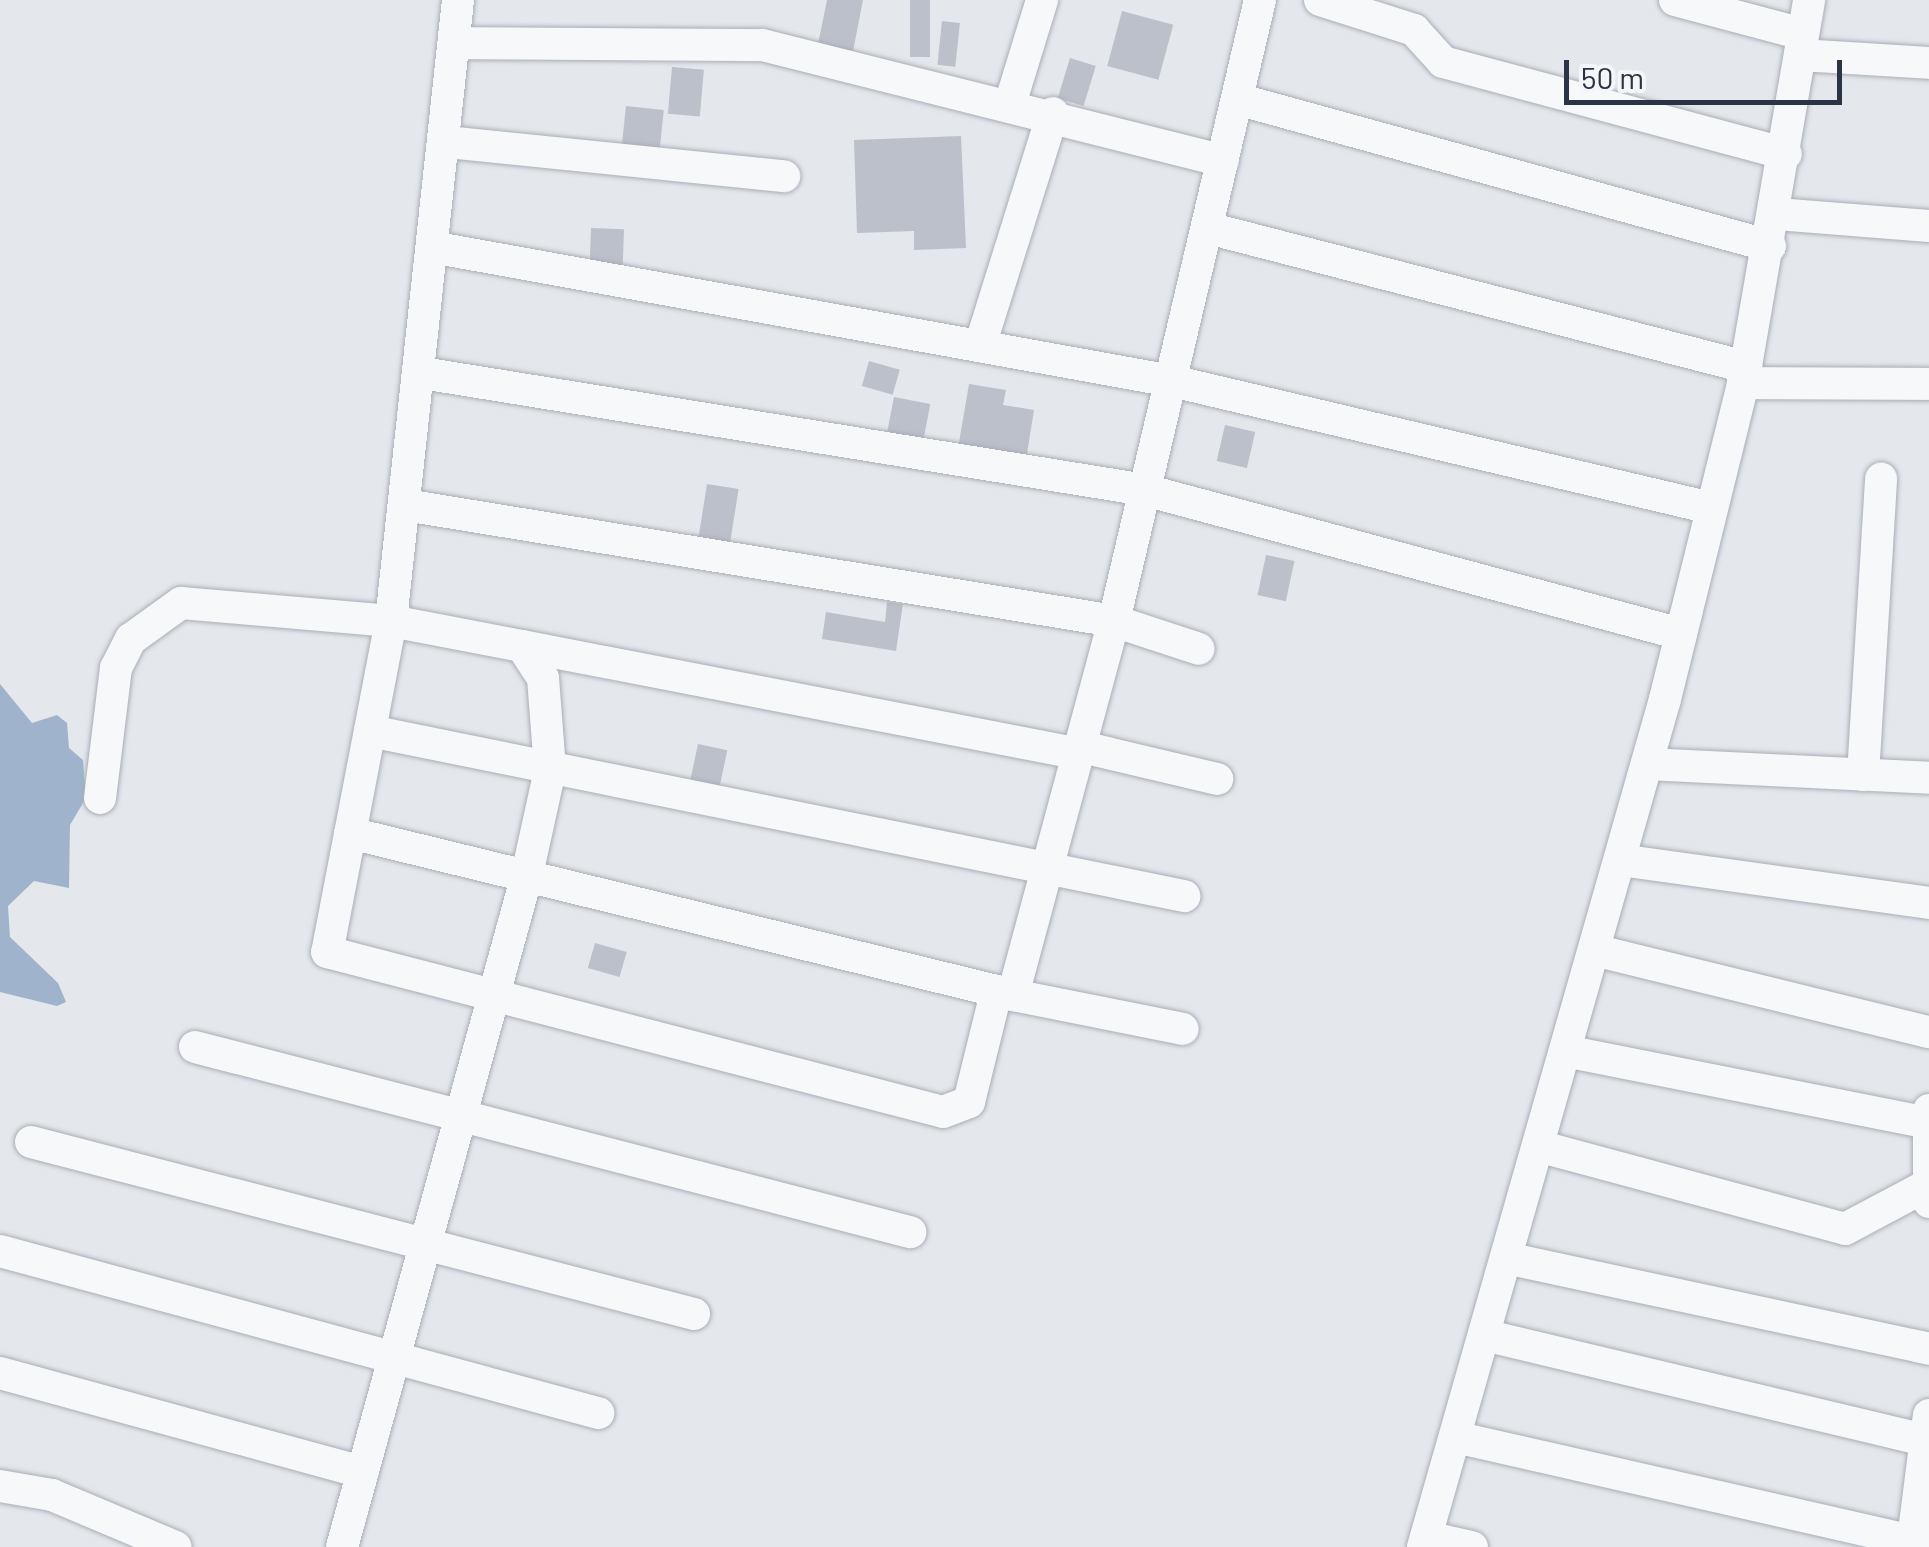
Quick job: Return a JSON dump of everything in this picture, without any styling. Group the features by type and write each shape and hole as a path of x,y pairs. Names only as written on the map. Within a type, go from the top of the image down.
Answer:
{"street":[{"path":"458,0 438,248 391,621 327,952 495,992 943,1112 969,1102 1050,868 1114,621 1260,0"},
{"path":"1011,101 1042,0"},
{"path":"1320,0 1414,30 1443,62 1786,154"},
{"path":"1675,0 1801,44 1929,62"},
{"path":"1472,1547 1424,1542 1681,634 1744,375 1773,230 1809,0"},
{"path":"454,43 762,45 1011,101 1223,161"},
{"path":"1237,99 1773,230 1929,226"},
{"path":"980,346 1053,114"},
{"path":"446,142 784,176"},
{"path":"1208,228 1744,375 1929,384"},
{"path":"438,248 1172,381 1711,508"},
{"path":"422,373 1144,490 1681,634"},
{"path":"1863,775 1881,479"},
{"path":"405,505 1114,621 1199,648"},
{"path":"100,798 116,668 161,612 181,603 391,621 1217,779"},
{"path":"342,1547 527,875 550,770 547,696 522,646"},
{"path":"370,731 1184,896"},
{"path":"1647,764 1929,778"},
{"path":"350,833 1004,996 1182,1030"},
{"path":"1620,860 1929,902"},
{"path":"1594,950 1929,1032"},
{"path":"196,1048 462,1113 910,1232"},
{"path":"1538,1146 1845,1229 1928,1194 1926,1116 1565,1051"},
{"path":"31,1142 428,1238 694,1314"},
{"path":"0,1251 396,1353 598,1414"},
{"path":"1506,1258 1929,1349"},
{"path":"1454,1438 1918,1545 1928,1432 1484,1335"},
{"path":"0,1373 364,1472"},
{"path":"0,1486 52,1495 176,1547"}],"water":[{"path":"0,684 32,723 57,715 67,723 69,748 83,760 86,798 70,825 69,888 34,881 8,906 10,937 58,983 66,1002 57,1006 0,992"}],"building":[{"path":"827,0 863,0 853,51 818,44"},
{"path":"910,0 930,0 930,57 910,57"},
{"path":"1122,11 1173,25 1158,80 1107,66"},
{"path":"942,21 960,23 955,67 937,65"},
{"path":"1070,58 1096,66 1084,106 1058,98"},
{"path":"672,67 704,70 700,117 668,114"},
{"path":"626,106 664,110 660,150 622,146"},
{"path":"961,136 966,248 914,250 914,231 857,233 854,140"},
{"path":"591,228 624,229 623,271 590,270"},
{"path":"869,361 900,370 893,395 862,386"},
{"path":"969,384 1006,390 1003,405 1034,410 1025,466 957,454"},
{"path":"894,397 930,404 922,446 886,439"},
{"path":"1225,425 1255,432 1247,468 1217,461"},
{"path":"707,484 739,489 730,545 698,540"},
{"path":"1266,555 1294,561 1286,601 1257,595"},
{"path":"887,602 903,604 896,651 822,639 826,612 885,622"},
{"path":"698,744 727,750 718,795 688,789"},
{"path":"595,943 627,952 620,977 588,968"}]}
